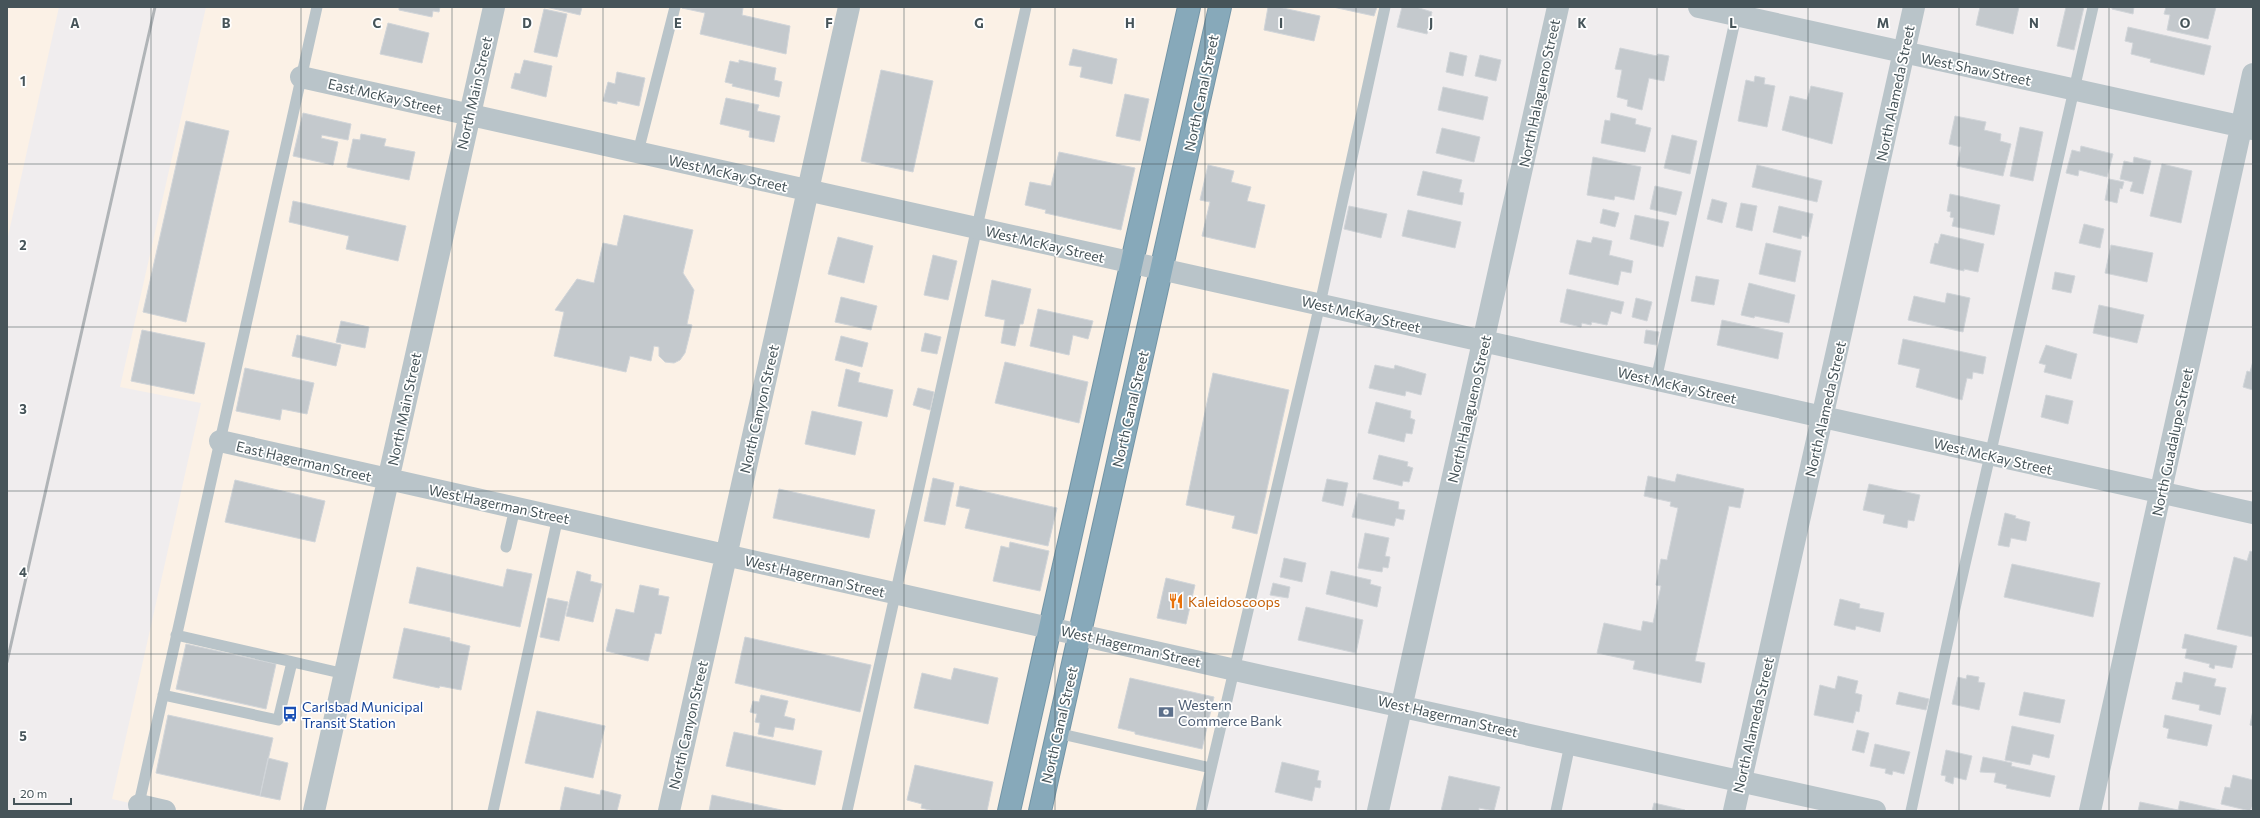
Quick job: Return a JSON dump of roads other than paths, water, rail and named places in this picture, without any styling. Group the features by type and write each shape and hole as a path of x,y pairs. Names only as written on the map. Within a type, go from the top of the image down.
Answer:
{"highway":[{"path":"1009,811 1130,264 1189,7"},
{"name":"North Canal Street","path":"1040,811 1220,7"}],"street":[{"name":"North Main Street","path":"314,811 494,7"},
{"name":"North Canyon Street","path":"669,811 849,7"},
{"name":"North Halagueno Street","path":"1378,811 1485,341 1558,7"},
{"name":"West Shaw Street","path":"1699,7 1737,11 1904,54 2247,127"},
{"name":"North Alameda Street","path":"1734,811 1914,7"},
{"name":"North Guadalupe Street","path":"2090,811 2161,493 2247,127 2253,74"},
{"name":"East McKay Street","path":"301,77 469,115"},
{"name":"West McKay Street","path":"469,115 977,228 1130,264 1320,304 1823,418 2253,513"},
{"name":"East Hagerman Street","path":"220,441 388,480"},
{"name":"West Hagerman Street","path":"388,480 1080,634 1235,670 1875,811"},
{"path":"139,808 165,811"}],"lane":[{"path":"139,808 176,635 317,7"},
{"path":"638,152 675,7"},
{"path":"847,811 1026,7"},
{"path":"1201,811 1320,304 1386,7"},
{"path":"1911,811 1956,599 2093,7"},
{"path":"1656,380 1737,11"},
{"path":"506,547 515,508"},
{"path":"493,811 558,517"},
{"path":"176,635 345,674"},
{"path":"163,695 278,720 292,662"},
{"path":"1057,733 1211,768"},
{"path":"1556,811 1570,744"}],"railway":[{"path":"7,662 155,7"}],"place":[{"name":"Kaleidoscoops","path":"1176,601"},
{"name":"Western Commerce Bank","path":"1166,712"},
{"name":"Carlsbad Municipal Transit Station","path":"290,714"}]}
